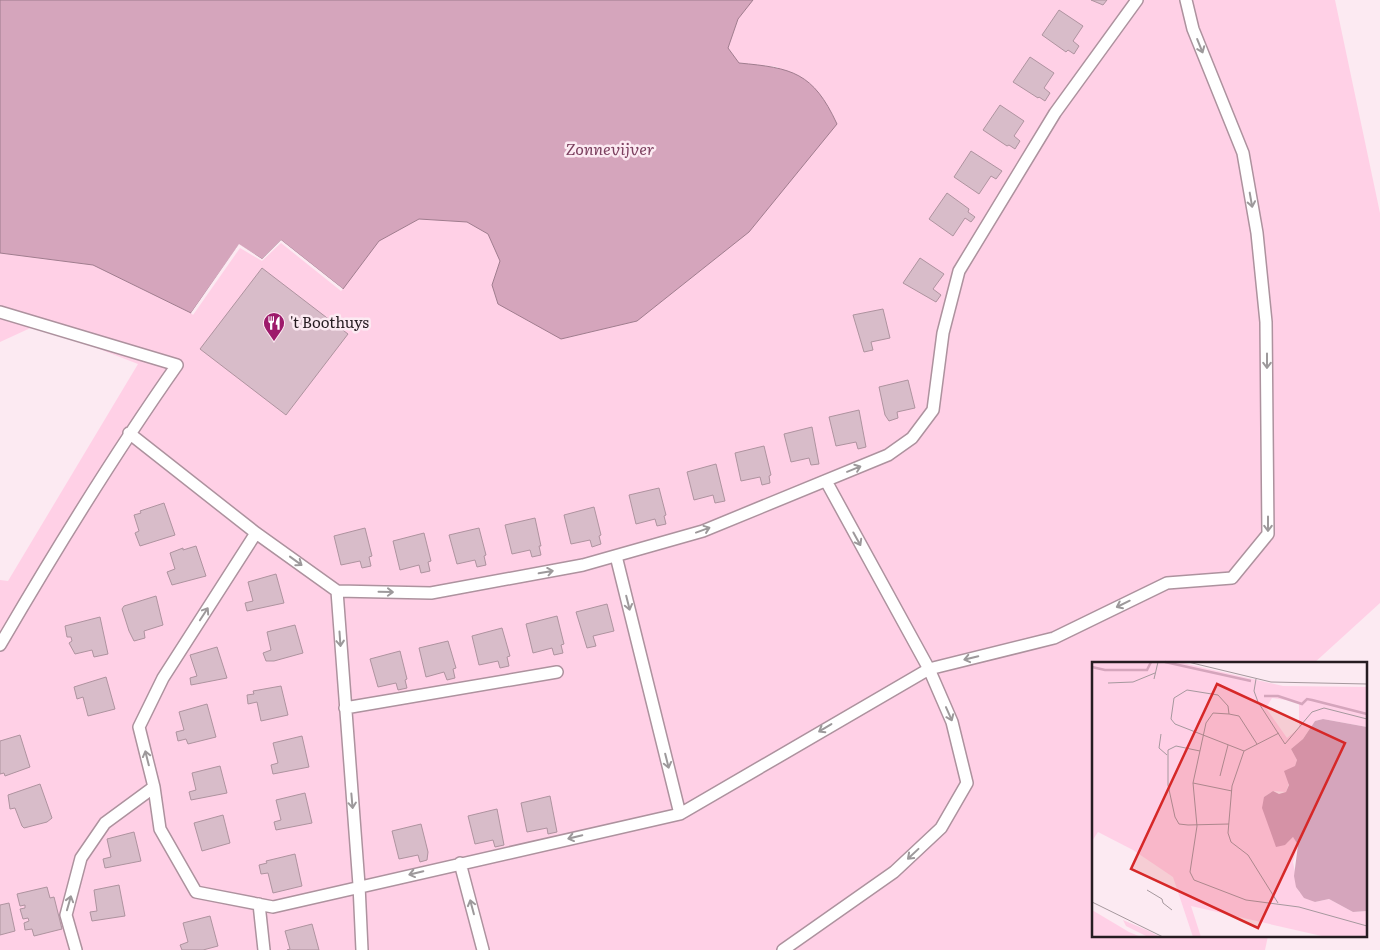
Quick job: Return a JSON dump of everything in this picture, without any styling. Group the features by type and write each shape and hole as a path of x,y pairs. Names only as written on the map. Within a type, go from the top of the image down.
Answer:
{"lane":[{"path":"129,433 256,533 337,591 431,593 583,565 703,531 888,455 912,438 933,410 943,333 959,271 1056,112 1137,0"},
{"path":"256,533 163,678 139,727 154,787 160,829 196,892 273,907 360,885 680,814 929,669 1054,638 1167,583 1232,578 1268,534 1266,322 1257,233 1243,153 1193,29 1186,0"},
{"path":"0,312 177,365 129,433 54,553 0,645"},
{"path":"783,950 894,872 941,828 967,783 952,722 929,669 826,480"},
{"path":"616,556 680,814"},
{"path":"337,591 360,885 362,950"},
{"path":"345,708 557,672"},
{"path":"76,950 66,914 81,858 105,823 154,787"},
{"path":"460,863 484,950"},
{"path":"259,904 264,950"}],"shaded area":[{"path":"753,0 1335,0 1380,213 1380,603 1315,662 1092,662 1092,938 1268,938 1265,950 0,950 0,580 8,581 138,364 37,325 0,342 0,253 93,265 191,313 239,244 281,240 343,289 379,241 419,219 468,222 488,234 500,261 492,285 498,304 562,339 637,321 749,232 778,67 739,63 728,48 738,19"}],"water":[{"name":"Zonnevijver","path":"0,0 753,0 738,19 728,48 739,63 773,67 799,76 819,93 837,124 749,232 637,321 561,339 498,304 492,285 500,261 488,234 467,222 419,219 379,241 343,289 281,240 262,259 239,245 191,313 93,265 0,253"}],"pier":[{"path":"281,240 343,289 341,291 281,243 262,261 240,248 193,315 191,313 239,244 262,259"}],"building":[{"path":"1091,0 1107,0 1103,5"},
{"path":"1059,10 1083,26 1073,41 1079,46 1074,54 1068,50 1066,52 1042,35"},
{"path":"1030,57 1054,73 1044,88 1050,93 1045,101 1013,82"},
{"path":"1000,105 1024,121 1014,136 1020,141 1015,149 1009,145 1007,146 983,130"},
{"path":"971,151 1002,171 996,179 991,176 979,194 954,177"},
{"path":"947,193 969,209 968,212 975,217 971,222 965,218 953,236 929,219"},
{"path":"920,258 944,274 933,289 941,295 936,302 903,283"},
{"name":"'t Boothuys","path":"262,268 348,334 286,415 200,349"},
{"path":"883,309 890,338 871,342 873,350 864,352 853,315"},
{"path":"908,380 915,408 897,412 898,418 889,421 885,415 879,387"},
{"path":"859,410 866,447 858,449 856,442 836,446 829,417"},
{"path":"812,427 819,464 811,465 809,458 791,462 784,434"},
{"path":"764,446 771,475 769,476 770,483 762,485 760,477 741,481 735,453"},
{"path":"716,464 725,501 715,503 713,495 694,500 687,472"},
{"path":"659,488 666,515 664,516 666,524 657,526 655,519 636,524 629,495"},
{"path":"164,503 175,535 140,546 135,533 139,531 134,515"},
{"path":"594,507 601,535 599,536 601,544 592,547 590,540 571,544 564,515"},
{"path":"535,518 541,555 532,557 530,550 512,554 505,525"},
{"path":"365,528 372,556 369,557 371,566 362,568 360,561 341,565 334,536"},
{"path":"479,528 486,555 484,556 486,565 477,567 475,560 457,564 449,535"},
{"path":"424,533 431,561 428,562 430,571 421,573 419,565 400,570 393,541"},
{"path":"196,546 206,576 172,585 167,572 175,569 170,553"},
{"path":"276,574 284,603 247,611 245,603 253,601 248,582"},
{"path":"156,596 163,625 144,631 145,638 134,641 122,609 124,606"},
{"path":"607,604 614,631 593,636 596,646 587,648 576,612"},
{"path":"557,616 564,644 561,645 563,653 554,655 552,648 533,653 526,624"},
{"path":"100,617 108,654 94,657 92,650 75,654 69,643 72,641 71,637 67,637 65,626"},
{"path":"295,625 303,653 274,661 266,661 263,653 271,650 267,632"},
{"path":"502,628 510,656 507,657 509,666 500,668 498,661 479,665 472,636"},
{"path":"448,641 456,668 453,669 455,678 447,680 444,672 426,677 419,648"},
{"path":"217,647 227,678 191,685 190,678 197,676 190,655"},
{"path":"400,651 407,679 405,680 407,688 398,690 396,683 378,687 370,659"},
{"path":"106,677 115,709 88,716 83,697 77,699 74,687"},
{"path":"281,686 288,715 261,721 257,702 248,704 247,695 254,694 253,691"},
{"path":"207,704 216,737 188,744 186,739 178,741 176,732 184,730 179,712"},
{"path":"20,735 30,767 5,776 4,773 0,774 0,741"},
{"path":"302,736 309,767 273,774 271,765 278,763 273,743"},
{"path":"220,766 227,793 191,800 189,792 196,790 192,773"},
{"path":"40,784 52,818 47,822 24,828 15,808 10,809 8,795"},
{"path":"305,793 312,823 276,830 274,822 281,820 276,800"},
{"path":"550,796 557,832 548,834 547,828 527,832 521,803"},
{"path":"497,809 504,845 495,847 493,840 475,844 468,816"},
{"path":"223,815 230,843 202,851 194,823"},
{"path":"421,824 428,852 427,860 420,862 418,855 399,859 392,831"},
{"path":"134,832 141,861 105,868 103,859 111,857 107,839"},
{"path":"295,854 302,886 273,893 268,873 261,874 259,865 267,863 266,861"},
{"path":"119,885 125,916 92,921 90,912 97,911 94,890"},
{"path":"47,887 50,898 54,897 62,929 34,936 32,929 25,930 24,923 29,921 28,918 23,919 20,909 25,908 25,905 20,906 17,894"},
{"path":"9,903 15,931 0,935 0,905"},
{"path":"210,916 218,946 203,950 182,950 180,945 188,942 183,923"},
{"path":"312,924 319,950 287,950 290,949 285,931"}],"place":[{"name":"'t Boothuys","path":"274,342"}]}
